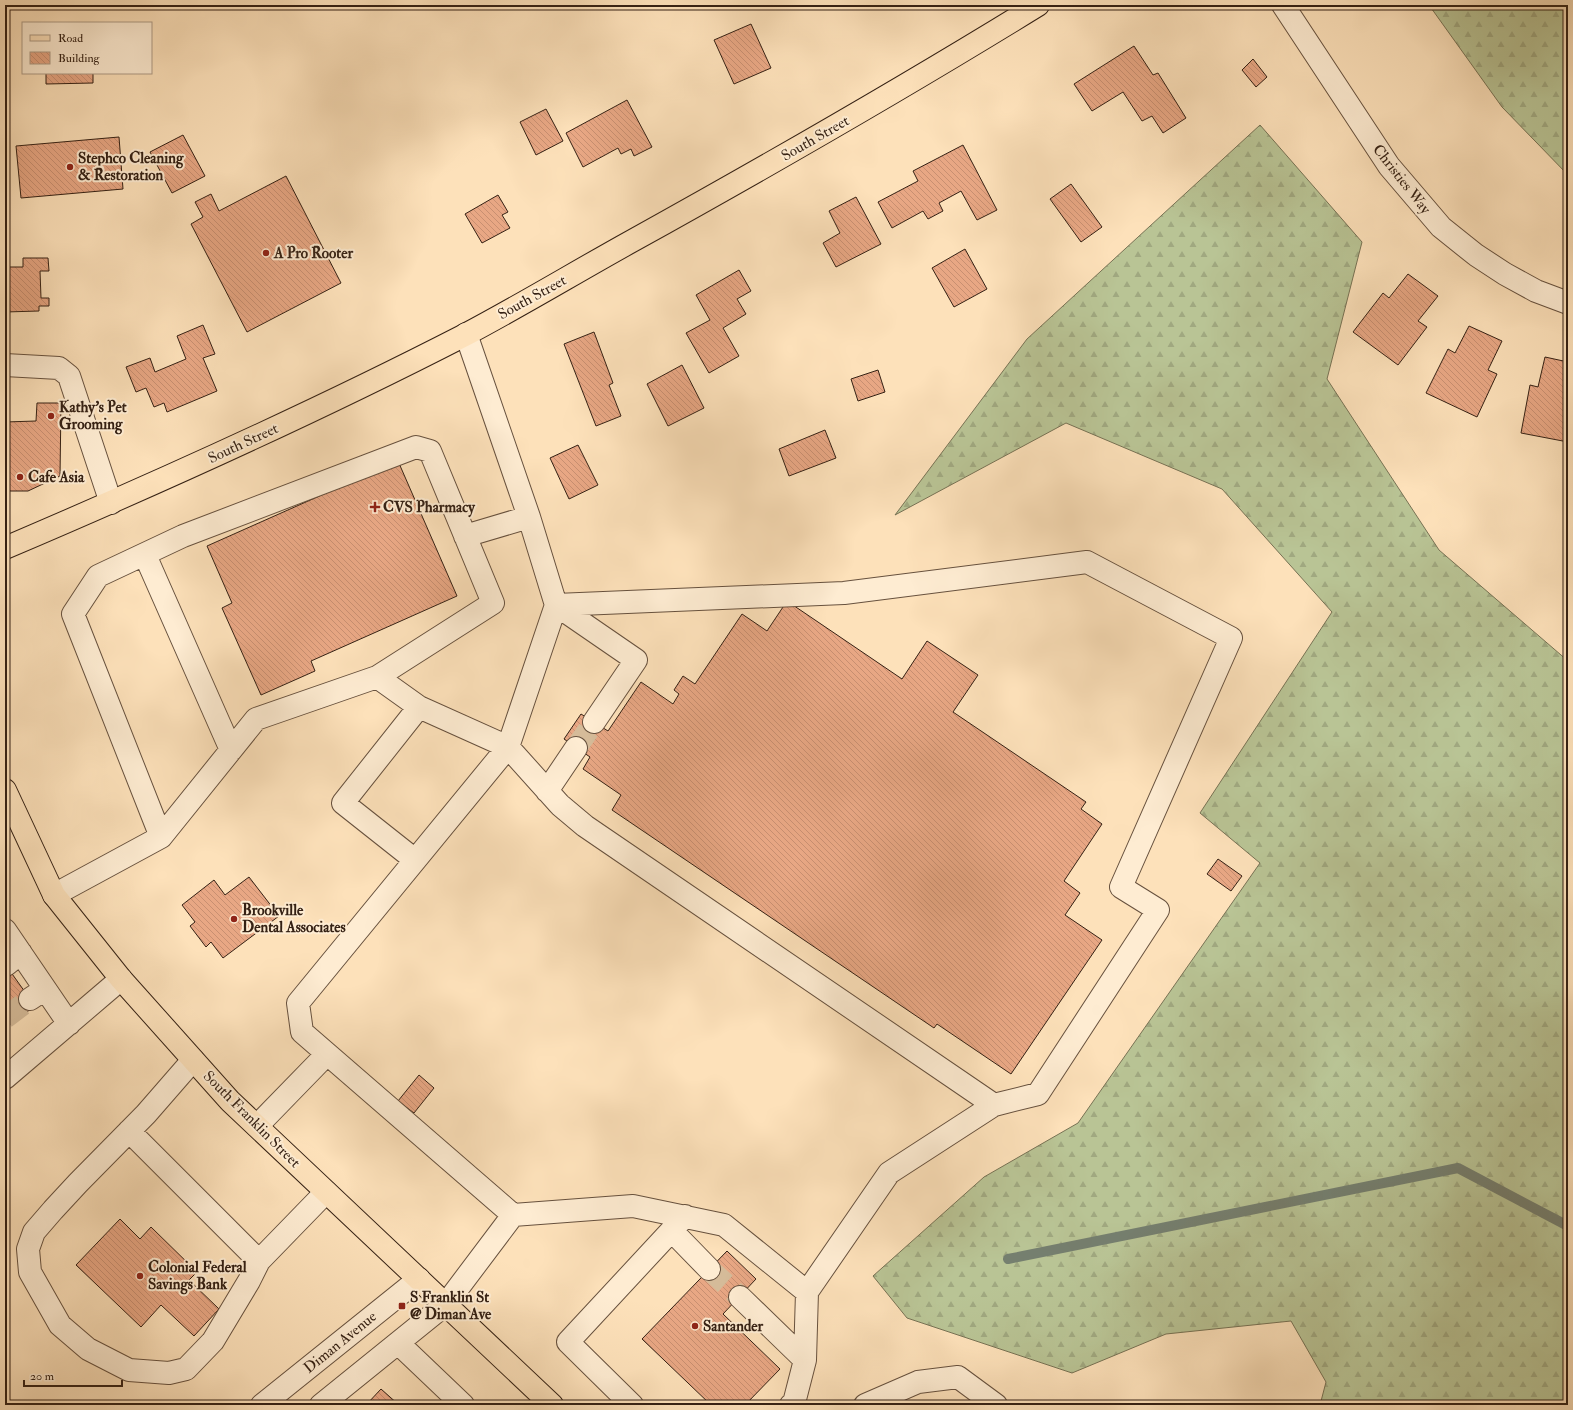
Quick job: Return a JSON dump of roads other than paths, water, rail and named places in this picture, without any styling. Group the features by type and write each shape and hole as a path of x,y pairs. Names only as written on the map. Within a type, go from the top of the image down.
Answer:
{"main road":[{"name":"South Street","path":"5,548 111,503 263,434 466,334 824,133 922,76 1038,5"},
{"name":"South Franklin Street","path":"5,790 54,895 120,979 230,1101 446,1304 543,1402"}],"street":[{"name":"Christies Way","path":"1283,5 1389,166 1441,227 1476,255 1505,274 1536,291 1568,303"},
{"path":"466,334 529,517 556,605 508,747 298,1003 302,1032 512,1215 633,1206 679,1224 724,1225 807,1292"},
{"path":"5,365 59,368 68,376 111,503"},
{"path":"54,895 160,837 256,719 377,677 493,603 430,452 416,447 183,536 98,576 72,614 160,837"},
{"path":"465,536 529,517"},
{"path":"145,555 231,750"},
{"path":"556,605 844,593 1087,562 1231,638 1121,887 1158,910 1038,1094 994,1105 889,1173 807,1292 805,1360 794,1403 792,1405"},
{"path":"556,605 636,660 594,722"},
{"path":"377,677 419,707 508,747 560,805 585,826 994,1105"},
{"path":"416,860 342,803 419,707"},
{"path":"547,791 576,748"},
{"path":"5,930 13,959 38,994 68,1024"},
{"path":"7,1071 68,1024 120,979"},
{"path":"257,1126 327,1054"},
{"path":"193,1060 34,1232 28,1249 30,1272 60,1325 88,1349 129,1370 169,1373 186,1369 213,1341 249,1281 259,1261 326,1192"},
{"path":"129,1130 259,1261"},
{"path":"321,1405 446,1304 512,1215"},
{"path":"679,1224 709,1269"},
{"path":"632,1405 568,1342 679,1224"},
{"name":"Diman Avenue","path":"262,1405 419,1279"},
{"path":"740,1297 805,1360"},
{"path":"398,1343 463,1405"},
{"path":"865,1405 918,1382 958,1377 996,1405"}],"waterway":[{"path":"1008,1259 1458,1168 1568,1226"}],"tunnel":[{"path":"576,748 594,722"},
{"path":"5,1018 30,999"},
{"path":"709,1269 740,1297"}],"place":[{"name":"Stephco Cleaning & Restoration","path":"70,167"},
{"name":"A Pro Rooter","path":"266,253"},
{"name":"Kathy's Pet Grooming","path":"51,416"},
{"name":"Cafe Asia","path":"20,477"},
{"name":"CVS Pharmacy","path":"375,507"},
{"name":"Brookville Dental Associates","path":"234,919"},
{"name":"Colonial Federal Savings Bank","path":"140,1276"},
{"name":"S Franklin St @ Diman Ave","path":"402,1306"},
{"name":"Santander","path":"695,1326"}]}
